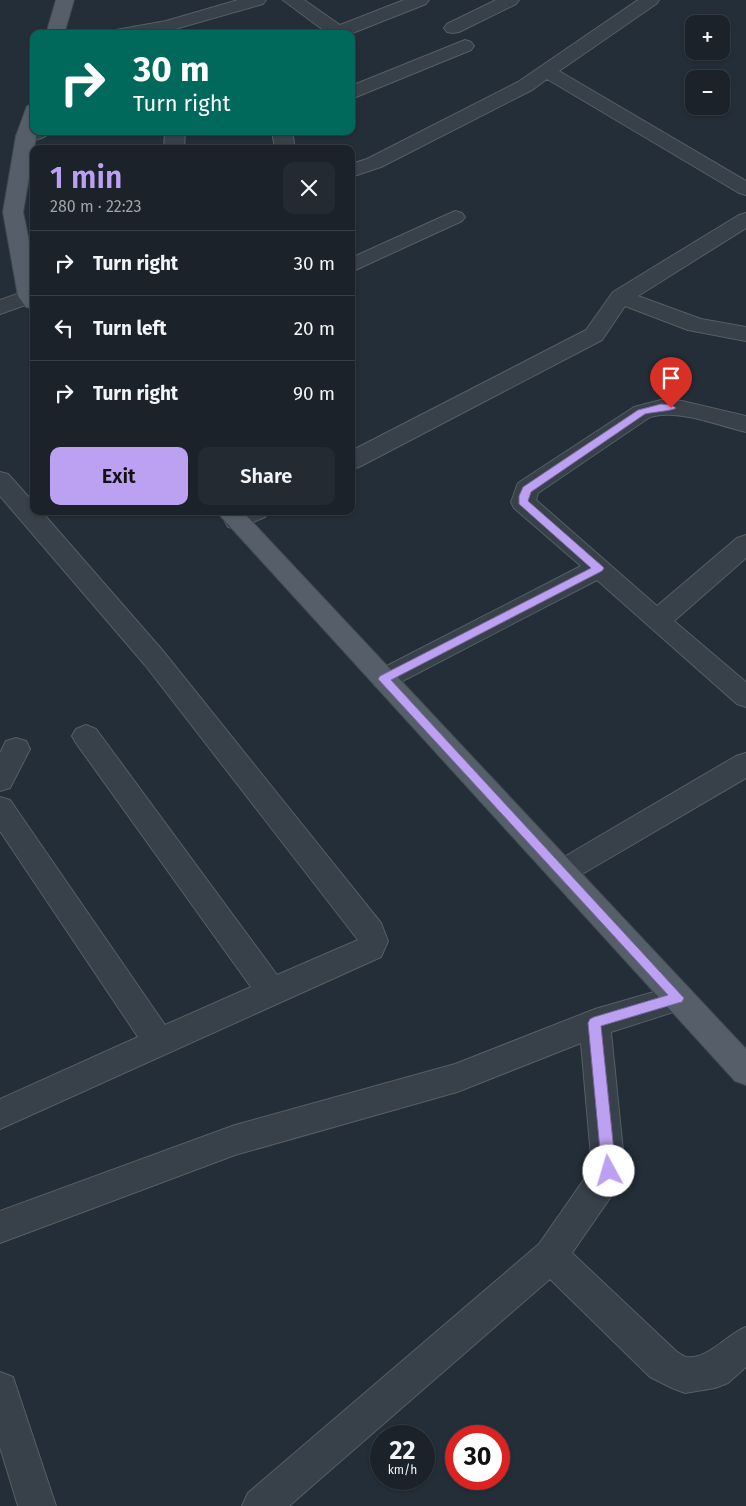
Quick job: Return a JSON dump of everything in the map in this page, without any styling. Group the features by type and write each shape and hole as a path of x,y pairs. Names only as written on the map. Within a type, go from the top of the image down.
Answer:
{"main road":[{"path":"57,30 65,0"},
{"path":"30,149 13,212 30,289"},
{"path":"242,515 384,679 746,1071"}],"street":[{"path":"145,30 168,26 257,0"},
{"path":"292,0 331,30"},
{"path":"343,30 418,0"},
{"path":"452,28 510,0"},
{"path":"355,170 374,163 516,90 650,0"},
{"path":"355,91 464,46"},
{"path":"546,71 746,190"},
{"path":"355,264 455,217"},
{"path":"355,459 594,335 621,297 746,220"},
{"path":"621,297 696,325 746,334"},
{"path":"0,307 30,299"},
{"path":"746,424 682,409 661,407 642,412 527,489 523,502 746,697"},
{"path":"0,480 30,515"},
{"path":"0,1114 370,948 374,940 370,932 154,658 30,515"},
{"path":"657,621 746,544"},
{"path":"384,679 599,568"},
{"path":"86,736 272,992"},
{"path":"0,780 16,749"},
{"path":"562,872 746,764"},
{"path":"0,808 159,1043"},
{"path":"0,1227 235,1140 457,1078 594,1023 678,998"},
{"path":"261,1506 552,1256 609,1171 594,1023"},
{"path":"552,1256 662,1364 685,1375 715,1370 746,1344"},
{"path":"0,1390 37,1506"}],"route":[{"path":"609,1171 594,1023 678,998 384,679 599,568 523,502 527,489 642,412 661,407 671,408"}]}
